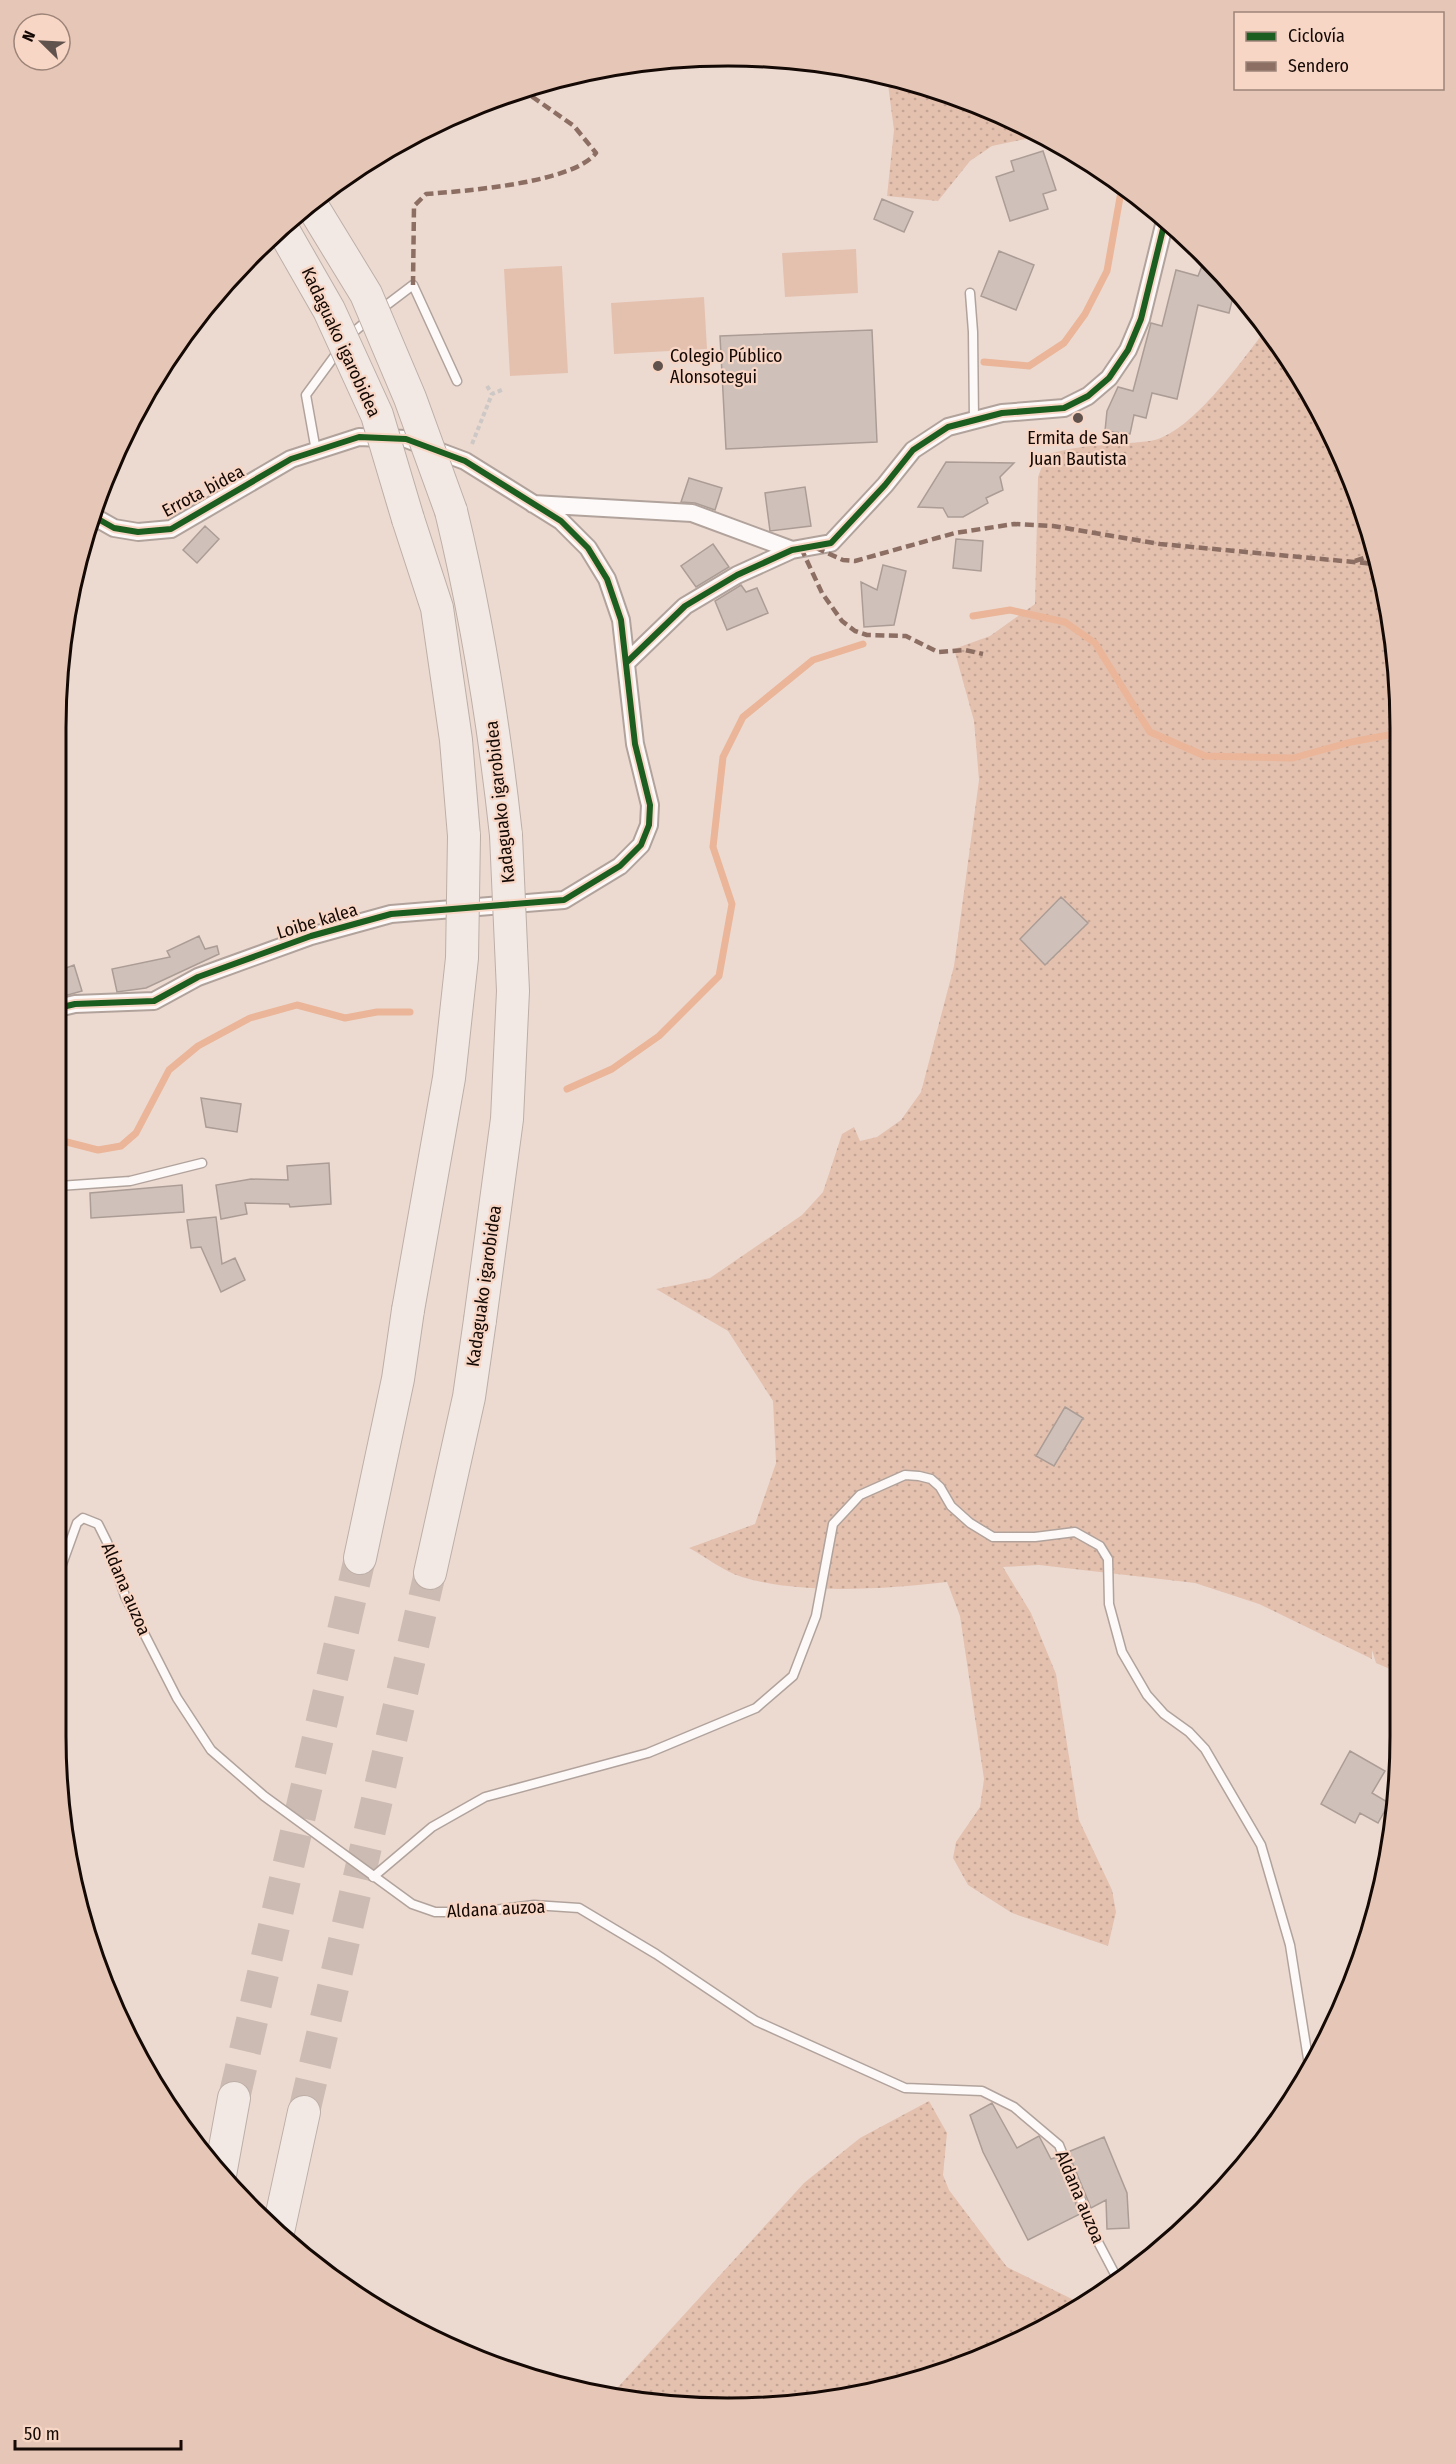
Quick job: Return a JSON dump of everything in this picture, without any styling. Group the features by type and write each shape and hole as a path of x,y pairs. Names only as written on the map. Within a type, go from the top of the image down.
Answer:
{"highway":[{"name":"Kadaguako igarobidea","path":"315,211 366,294 410,398 451,511 472,596 496,745 506,835 513,991 507,1119 469,1397 430,1572"},
{"name":"Kadaguako igarobidea","path":"286,235 329,310 377,415 437,608 456,740 464,836 462,957 449,1078 398,1379 360,1558"},
{"path":"222,2163 234,2098"},
{"path":"280,2223 304,2112"}],"street":[{"path":"627,662 685,606 737,575 792,550 831,543 885,485 913,450 948,427 1002,413 1064,408 1088,396 1109,378 1128,350 1141,319 1163,229"},
{"name":"Errota bidea","path":"100,520 114,528 138,532 171,529 291,459 359,437 406,439 465,462 529,504"},
{"path":"529,504 692,513 792,550"},
{"name":"Loibe kalea","path":"66,1006 154,1001 198,977 310,936 391,915 543,904 564,900 620,867 641,845 649,825 650,805 635,744 621,620 607,579 588,548 561,521 529,504"}],"lane":[{"path":"316,451 306,395 354,329 413,285 458,381"},
{"path":"969,293 973,332 974,420"},
{"path":"66,1186 130,1181 202,1163"},
{"path":"373,1877 432,1827 485,1797 648,1754 756,1708 793,1676 816,1616 833,1524 860,1495 905,1474 919,1476 931,1479 940,1487 951,1506 970,1523 993,1537 1035,1537 1075,1532 1100,1546 1108,1559 1109,1604 1122,1652 1147,1695 1164,1714 1190,1732 1205,1749 1261,1845 1290,1945 1307,2055"},
{"name":"Aldana auzoa","path":"66,1552 76,1523 83,1518 98,1524 107,1542 125,1596 177,1698 211,1750 264,1796 412,1904 435,1912 478,1912 534,1905 579,1908 656,1954 756,2020 777,2030 905,2088 982,2091 1014,2107 1059,2145 1097,2240 1114,2273"}],"path":[{"path":"487,386 492,394"},
{"path":"465,462 492,394 504,389"}],"shaded area":[{"path":"888,86 941,101 981,116 1029,138 992,146 970,161 938,201 887,196 894,130"},
{"path":"856,249 858,293 785,297 782,253"},
{"path":"562,266 568,373 510,376 504,269"},
{"path":"704,297 707,349 614,354 611,303"},
{"path":"1261,336 1301,397 1340,475 1367,557 1384,642 1389,685 1390,728 1390,1669 1376,1663 1372,1650 1372,1659 1259,1604 1195,1583 1039,1565 1003,1567 1031,1613 1056,1674 1079,1820 1112,1890 1116,1912 1108,1946 1012,1913 968,1885 953,1858 956,1842 980,1807 984,1779 960,1616 947,1582 844,1589 765,1583 721,1568 689,1548 755,1524 776,1463 773,1401 728,1331 656,1289 710,1278 802,1215 823,1192 842,1134 854,1127 860,1141 877,1137 901,1120 921,1092 954,966 979,780 974,721 954,649 990,636 1035,604 1038,477 1046,455 1085,447 1150,441 1165,436 1197,412 1228,379"},
{"path":"929,2101 947,2133 943,2175 949,2190 1007,2267 1072,2301 1021,2330 981,2348 941,2363 857,2385 771,2397 728,2398 685,2397 617,2388 804,2183 860,2138"}],"building":[{"path":"1043,151 1056,190 1043,194 1048,209 1010,221 996,177 1014,171 1011,161"},
{"path":"882,199 913,212 904,232 874,219"},
{"path":"999,251 1034,265 1016,310 981,296"},
{"path":"1202,266 1226,292 1232,300 1229,313 1198,305 1177,399 1152,393 1146,418 1134,415 1130,434 1105,431 1107,411 1118,387 1133,391 1151,323 1162,326 1176,270 1198,276"},
{"path":"872,330 877,442 726,449 720,336"},
{"path":"946,462 1014,463 1000,477 1003,490 986,498 988,503 963,517 948,517 943,508 918,507"},
{"path":"689,478 722,488 715,510 695,503 681,502"},
{"path":"805,487 811,526 770,531 765,493"},
{"path":"205,526 219,539 197,563 183,550"},
{"path":"956,539 983,541 981,571 953,568"},
{"path":"713,544 729,567 696,587 681,566"},
{"path":"883,565 906,571 894,625 864,627 861,582 877,590"},
{"path":"741,585 746,592 757,588 768,613 727,630 715,601"},
{"path":"1061,897 1088,923 1045,965 1020,939"},
{"path":"199,936 205,949 217,946 219,954 146,988 117,992 112,969 170,957 167,951"},
{"path":"74,965 82,991 66,995 66,968"},
{"path":"201,1098 241,1104 237,1132 206,1127"},
{"path":"329,1163 331,1204 290,1207 289,1204 245,1203 247,1214 221,1219 216,1185 251,1179 288,1180 287,1166"},
{"path":"182,1185 184,1212 91,1218 90,1193"},
{"path":"216,1217 222,1264 235,1258 245,1280 221,1292 201,1247 191,1248 187,1220"},
{"path":"1065,1407 1083,1418 1054,1466 1036,1456"},
{"path":"1350,1751 1385,1771 1372,1793 1386,1801 1385,1809 1378,1823 1360,1813 1355,1823 1321,1804"},
{"path":"992,2103 1017,2148 1039,2136 1051,2159 1057,2157 1080,2214 1028,2240 983,2152 970,2115"},
{"path":"1104,2137 1127,2193 1129,2228 1107,2229 1106,2200 1091,2208 1068,2152"}],"waterway":[{"path":"984,362 1029,366 1064,343 1085,314 1107,271 1120,195"},
{"path":"973,616 1010,610 1065,622 1095,643 1150,732 1205,756 1293,758 1351,742 1390,735"},
{"path":"567,1089 612,1069 659,1036 719,976 732,904 713,847 723,757 743,717 813,660 863,644"},
{"path":"66,1142 98,1150 121,1146 136,1133 169,1070 198,1046 250,1018 297,1005 345,1018 377,1012 410,1012"}],"tunnel":[{"path":"234,2098 360,1558"},
{"path":"304,2112 430,1573"}],"marked path":[{"path":"413,285 414,206 426,194 491,188 542,178 565,172 584,163 596,153 574,126 532,96"},
{"path":"816,548 843,560 855,561 955,533 1014,524 1053,526 1160,544 1369,563"},
{"path":"801,548 822,593 842,621 855,631 867,635 906,636 938,652 965,650 983,654"},
{"path":"1355,561 1367,557"}],"cycle path":[{"path":"627,662 685,606 737,575 792,550 831,543 885,485 913,450 948,427 1002,413 1064,408 1088,396 1109,378 1128,350 1141,319 1163,229"},
{"path":"66,1006 154,1001 198,977 311,936 391,914 564,900 620,866 641,845 649,825 650,805 635,744 621,620 607,579 588,548 561,521 465,461 406,439 359,437 291,459 171,529 138,532 114,528 100,520"}],"place":[{"name":"Colegio Público Alonsotegui","path":"658,366"},
{"name":"Ermita de San Juan Bautista","path":"1078,418"}]}
